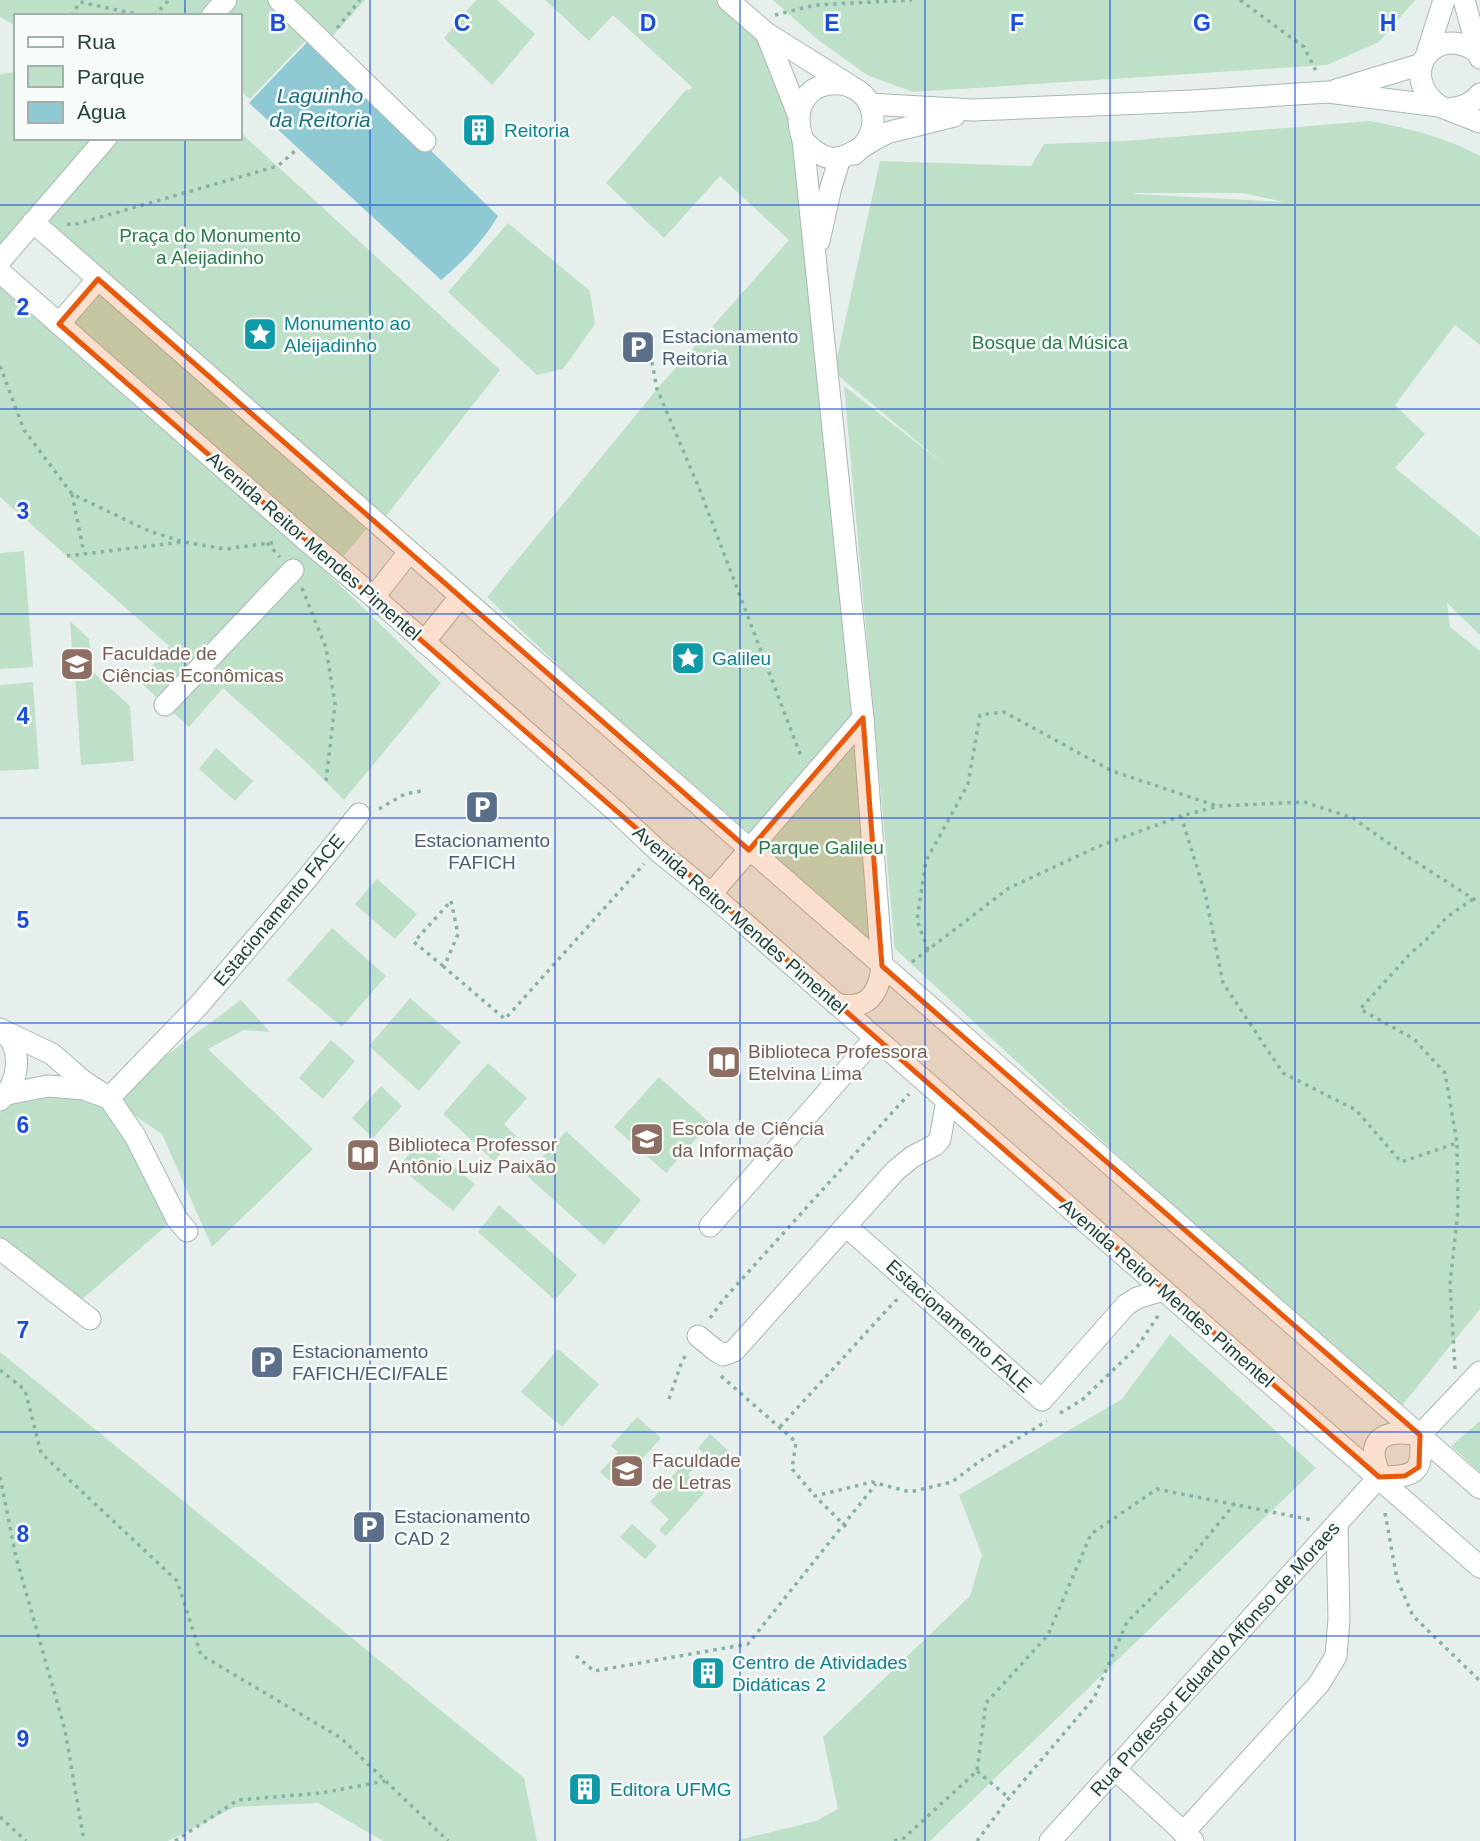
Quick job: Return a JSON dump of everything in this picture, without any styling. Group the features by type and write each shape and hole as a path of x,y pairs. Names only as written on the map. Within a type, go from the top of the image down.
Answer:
{"street":[{"path":"214,14 226,0"},
{"path":"278,0 425,141"},
{"path":"728,0 759,27 862,94 869,104 873,125 869,137 863,147 847,156 826,157 803,140"},
{"path":"1444,0 1419,75 1423,89 1429,99 1480,122"},
{"path":"1464,0 1479,56"},
{"path":"759,27 798,114 803,140 888,971 874,995 863,1004 850,1007 836,1004"},
{"path":"1328,92 1425,59 1437,46 1451,42 1467,45 1479,56"},
{"path":"798,114 803,101 812,91 838,83 851,86"},
{"path":"869,104 973,110 1192,101 1328,92 1460,108 1471,103 1480,94"},
{"path":"816,268 831,187 847,156 885,134 973,110"},
{"path":"0,261 104,140"},
{"path":"33,222 1480,1488"},
{"name":"Avenida Reitor Mendes Pimentel","path":"0,272 374,597 657,850 711,894 1480,1567"},
{"path":"59,324 98,279"},
{"path":"374,597 409,552"},
{"path":"165,705 293,570"},
{"path":"424,642 460,597"},
{"path":"711,894 863,718"},
{"name":"Estacionamento FACE","path":"109,1098 199,1005 359,814"},
{"path":"2,1030 51,1054 83,1081 109,1098 135,1136 177,1219 187,1231"},
{"path":"2,1030 17,1057 13,1083 3,1097"},
{"path":"710,1226 875,1038"},
{"path":"3,1097 48,1086 84,1089 109,1098"},
{"path":"698,1336 723,1355 734,1351 895,1171 912,1157 935,1145 940,1139 947,1100"},
{"name":"Estacionamento FALE","path":"846,1226 1042,1400 1126,1305 1137,1298 1167,1293"},
{"path":"0,1248 90,1319"},
{"path":"1420,1435 1390,1433 1381,1439 1374,1454 1379,1477 1405,1476 1419,1467 1420,1435 1480,1372"},
{"name":"Rua Professor Eduardo Affonso de Moraes","path":"1050,1841 1379,1477"},
{"path":"1115,1769 1188,1837 1319,1684 1336,1656 1339,1619 1337,1525"}],"path":[{"path":"156,14 169,0"},
{"path":"325,43 360,0"},
{"path":"759,27 815,5 912,0"},
{"path":"1240,0 1304,47 1328,92"},
{"path":"72,14 80,2 136,14"},
{"path":"33,222 73,225 278,166 297,149"},
{"path":"652,362 657,389 699,488 810,780"},
{"path":"0,366 24,430 72,494 84,553"},
{"path":"72,494 149,531 184,542 225,549 306,540"},
{"path":"67,555 184,542"},
{"path":"267,543 293,570 326,648 335,704 326,781"},
{"path":"928,950 917,920 926,861 968,784 980,715 1004,712 1112,771 1219,807"},
{"path":"359,814 381,809 405,794 421,791"},
{"path":"888,971 928,950 1009,888 1097,847 1181,816 1219,807 1304,802 1353,818 1480,903"},
{"path":"1181,816 1205,893 1223,983 1283,1073 1356,1110 1401,1161 1457,1143"},
{"path":"443,967 458,934 451,901 414,942 443,967 505,1019 657,850"},
{"path":"1456,1399 1450,1284 1458,1210 1457,1143 1446,1073 1414,1039 1360,1009 1447,917 1473,899"},
{"path":"723,1300 922,1080"},
{"path":"1059,1413 1082,1400 1137,1347 1167,1293"},
{"path":"780,1427 895,1301 906,1299"},
{"path":"0,1370 25,1390 41,1454 177,1581 201,1655 341,1738 448,1841"},
{"path":"726,1381 796,1442 792,1469 845,1526"},
{"path":"816,1496 872,1482 910,1492 953,1482 980,1461 1048,1420"},
{"path":"0,1477 16,1557 65,1730 84,1841"},
{"path":"1379,1477 1397,1579 1413,1616 1480,1681"},
{"path":"576,1656 594,1671 748,1644 876,1484"},
{"path":"894,1841 904,1838 977,1771 986,1703 1048,1635 1091,1534 1157,1489 1337,1525"},
{"path":"977,1841 1009,1798 1094,1698 1127,1622 1187,1562 1235,1503"},
{"path":"977,1771 1009,1798"},
{"path":"175,1841 238,1801 321,1793 384,1781"},
{"path":"0,1817 26,1841"}],"highlighted area":[{"path":"98,279 749,850 863,718 882,966 1420,1435 1419,1467 1405,1476 1379,1477 59,324"}],"green space":[{"path":"0,0 223,0 211,14 14,14 14,25 0,17"},
{"path":"227,0 279,0 313,33 250,99 242,93 242,14 216,14"},
{"path":"291,0 365,0 328,41"},
{"path":"476,0 497,0 535,34 492,85 444,38"},
{"path":"545,0 717,0 763,38 791,117 856,709 755,838 568,675 487,597 657,389 789,240 720,176 664,238 606,183 685,91 693,88 613,15 589,41"},
{"path":"773,0 1415,0 1379,42 1327,65 913,92 867,75 817,39"},
{"path":"14,72 14,140 97,140 0,252 0,74"},
{"name":"Bosque da Música","path":"1370,121 1426,134 1480,156 1480,345 1455,325 1395,405 1425,434 1395,468 1480,537 1480,635 1447,603 1450,627 1480,651 1480,1309 1396,1413 895,949 844,386 944,464 834,372 880,161 1031,166 1044,144 1124,141","holes":["1134,193 1243,193 1284,202"]},
{"name":"Praça do Monumento a Aleijadinho","path":"242,134 500,370 379,525 373,521 336,565 294,541 441,683 344,800 223,688 189,727 139,681 169,646 0,497 0,272 59,324 97,280 33,222 106,140 242,140"},
{"path":"508,223 590,291 595,324 563,369 537,375 448,292"},
{"path":"24,551 33,667 0,669 0,553"},
{"path":"70,621 89,639 92,661 73,662"},
{"path":"94,673 130,706 134,761 81,765 75,674"},
{"path":"33,682 39,769 0,771 0,685"},
{"name":"Parque Galileu","path":"863,718 882,966 749,850"},
{"path":"216,748 253,781 235,801 199,769"},
{"path":"377,879 417,914 395,939 355,904"},
{"path":"332,928 386,976 342,1027 287,980"},
{"path":"410,998 461,1042 419,1091 369,1046"},
{"path":"241,1000 270,1032 244,1030 208,1049 313,1149 212,1247 162,1134 109,1098"},
{"path":"331,1040 355,1061 323,1099 299,1078"},
{"path":"488,1063 527,1098 504,1124 516,1136 494,1161 443,1114"},
{"path":"659,1077 710,1123 666,1173 614,1127"},
{"path":"381,1086 402,1106 373,1138 352,1118"},
{"path":"47,1096 83,1100 108,1109 174,1219 79,1302 0,1238 0,1113 16,1099"},
{"path":"566,1131 641,1200 604,1245 526,1175"},
{"path":"420,1140 475,1184 453,1211 399,1167"},
{"path":"499,1205 577,1275 555,1300 478,1232"},
{"path":"1170,1334 1316,1468 930,1841 738,1841 816,1821 838,1809 823,1737 970,1596 982,1555 959,1495 1122,1399"},
{"path":"558,1349 599,1384 562,1427 521,1392"},
{"path":"0,1352 524,1778 537,1841 383,1841 318,1803 235,1807 168,1841 0,1840"},
{"path":"637,1417 661,1438 617,1487 600,1472 618,1452 611,1446"},
{"path":"1480,1421 1480,1472 1451,1446"},
{"path":"710,1434 735,1457 722,1471 698,1448"},
{"path":"687,1459 695,1466 688,1475 699,1484 706,1476 713,1483 666,1536 659,1530 669,1519 650,1502"},
{"path":"632,1524 657,1546 645,1559 620,1537"}],"water":[{"name":"Laguinho da Reitoria","path":"313,36 498,216 472,251 441,280 249,103"}],"place":[{"name":"Reitoria","path":"479,130"},
{"name":"Monumento ao Aleijadinho","path":"260,334"},
{"name":"Estacionamento Reitoria","path":"638,347"},
{"name":"Galileu","path":"688,658"},
{"name":"Faculdade de Ciências Econômicas","path":"77,664"},
{"name":"Estacionamento FAFICH","path":"482,807"},
{"name":"Biblioteca Professora Etelvina Lima","path":"724,1062"},
{"name":"Escola de Ciência da Informação","path":"647,1139"},
{"name":"Biblioteca Professor Antônio Luiz Paixão","path":"363,1155"},
{"name":"Estacionamento FAFICH/ECI/FALE","path":"267,1362"},
{"name":"Faculdade de Letras","path":"627,1471"},
{"name":"Estacionamento CAD 2","path":"369,1527"},
{"name":"Centro de Atividades Didáticas 2","path":"708,1673"},
{"name":"Editora UFMG","path":"585,1789"}]}
